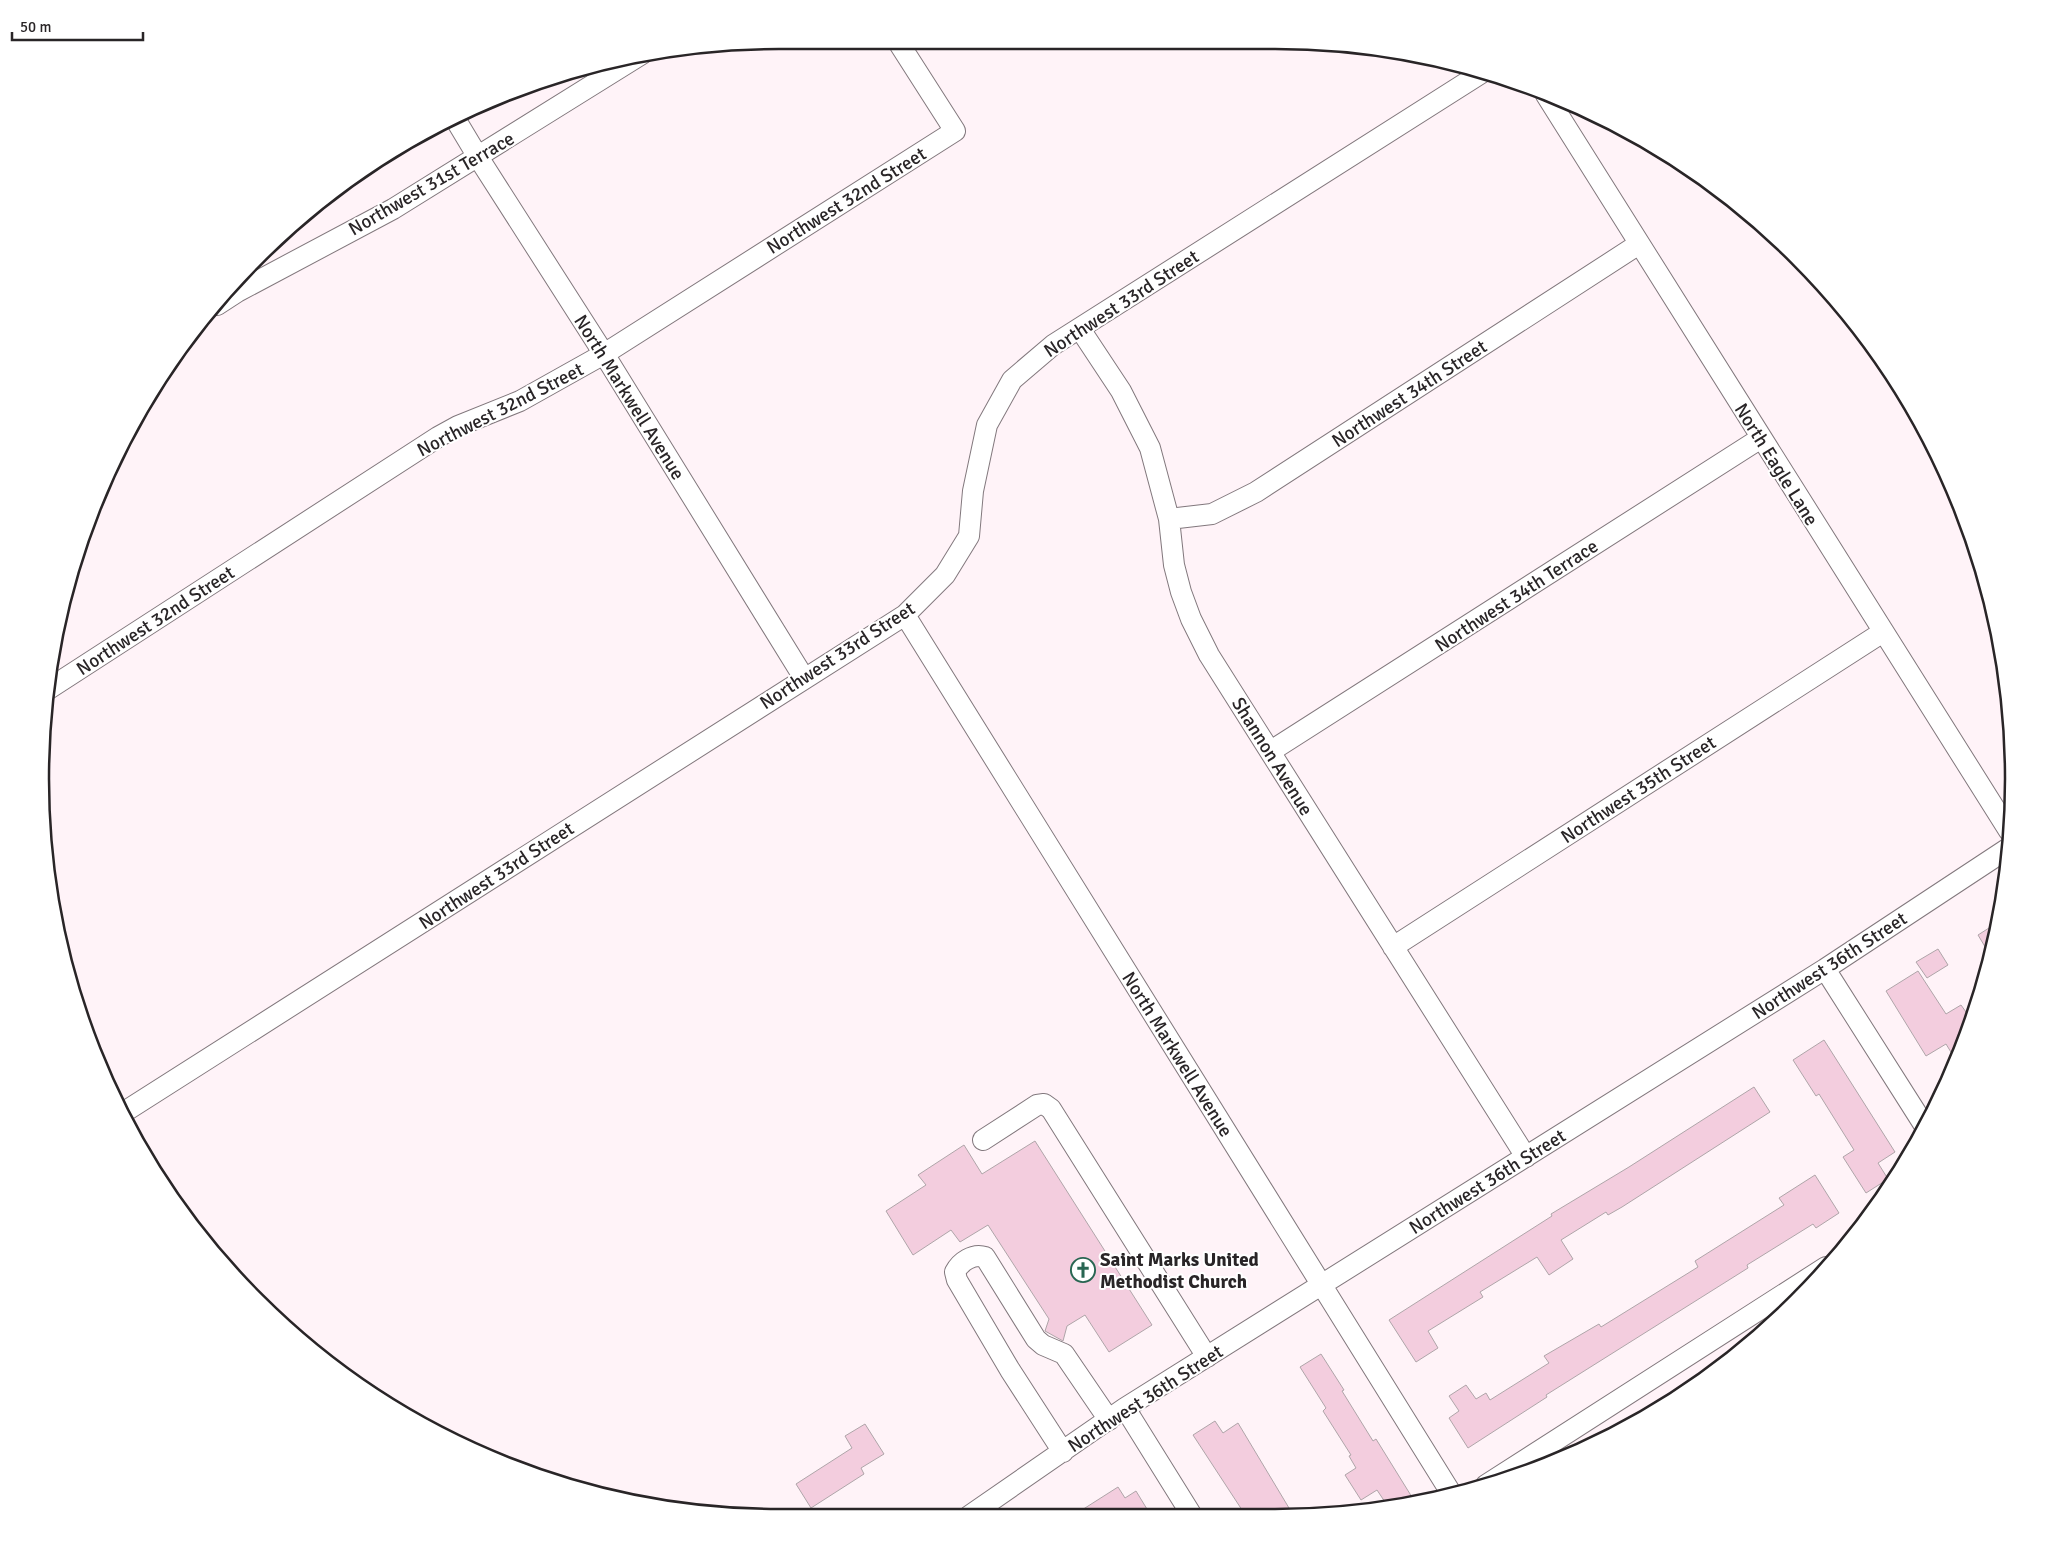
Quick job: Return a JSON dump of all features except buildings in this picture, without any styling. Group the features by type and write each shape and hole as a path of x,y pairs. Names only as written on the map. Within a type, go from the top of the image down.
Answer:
{"street":[{"name":"Northwest 32nd Street","path":"55,685 438,437 458,426 520,401 604,354 955,131 903,49"},
{"name":"Northwest 31st Terrace","path":"234,294 393,209 478,158 622,66"},
{"name":"Northwest 33rd Street","path":"128,1109 905,615 945,575 969,536 973,491 987,425 1012,380 1053,345 1475,77"},
{"name":"North Eagle Lane","path":"1551,103 2004,823"},
{"name":"North Markwell Avenue","path":"458,123 604,354 804,678"},
{"name":"Northwest 34th Street","path":"1169,519 1212,514 1256,492 1639,244"},
{"name":"Shannon Avenue","path":"1080,329 1121,391 1150,448 1169,519 1174,565 1181,592 1191,619 1209,655 1526,1157"},
{"name":"Northwest 34th Terrace","path":"1271,751 1761,438"},
{"name":"North Markwell Avenue","path":"905,615 1448,1488"},
{"name":"Northwest 35th Street","path":"1393,948 1883,632"},
{"name":"Northwest 36th Street","path":"979,1509 1125,1408 1825,969 2001,853"},
{"path":"1825,969 1920,1119"},
{"path":"983,1140 1037,1105 1044,1104 1051,1109 1207,1357"},
{"path":"1063,1452 1010,1370 957,1280 955,1272 964,1261 977,1256 985,1257 1036,1339 1044,1345 1064,1354 1109,1420"},
{"path":"1509,1470 1804,1281"},
{"path":"1125,1408 1188,1509"}],"place":[{"name":"Saint Marks United Methodist Church","path":"1083,1270"}]}
